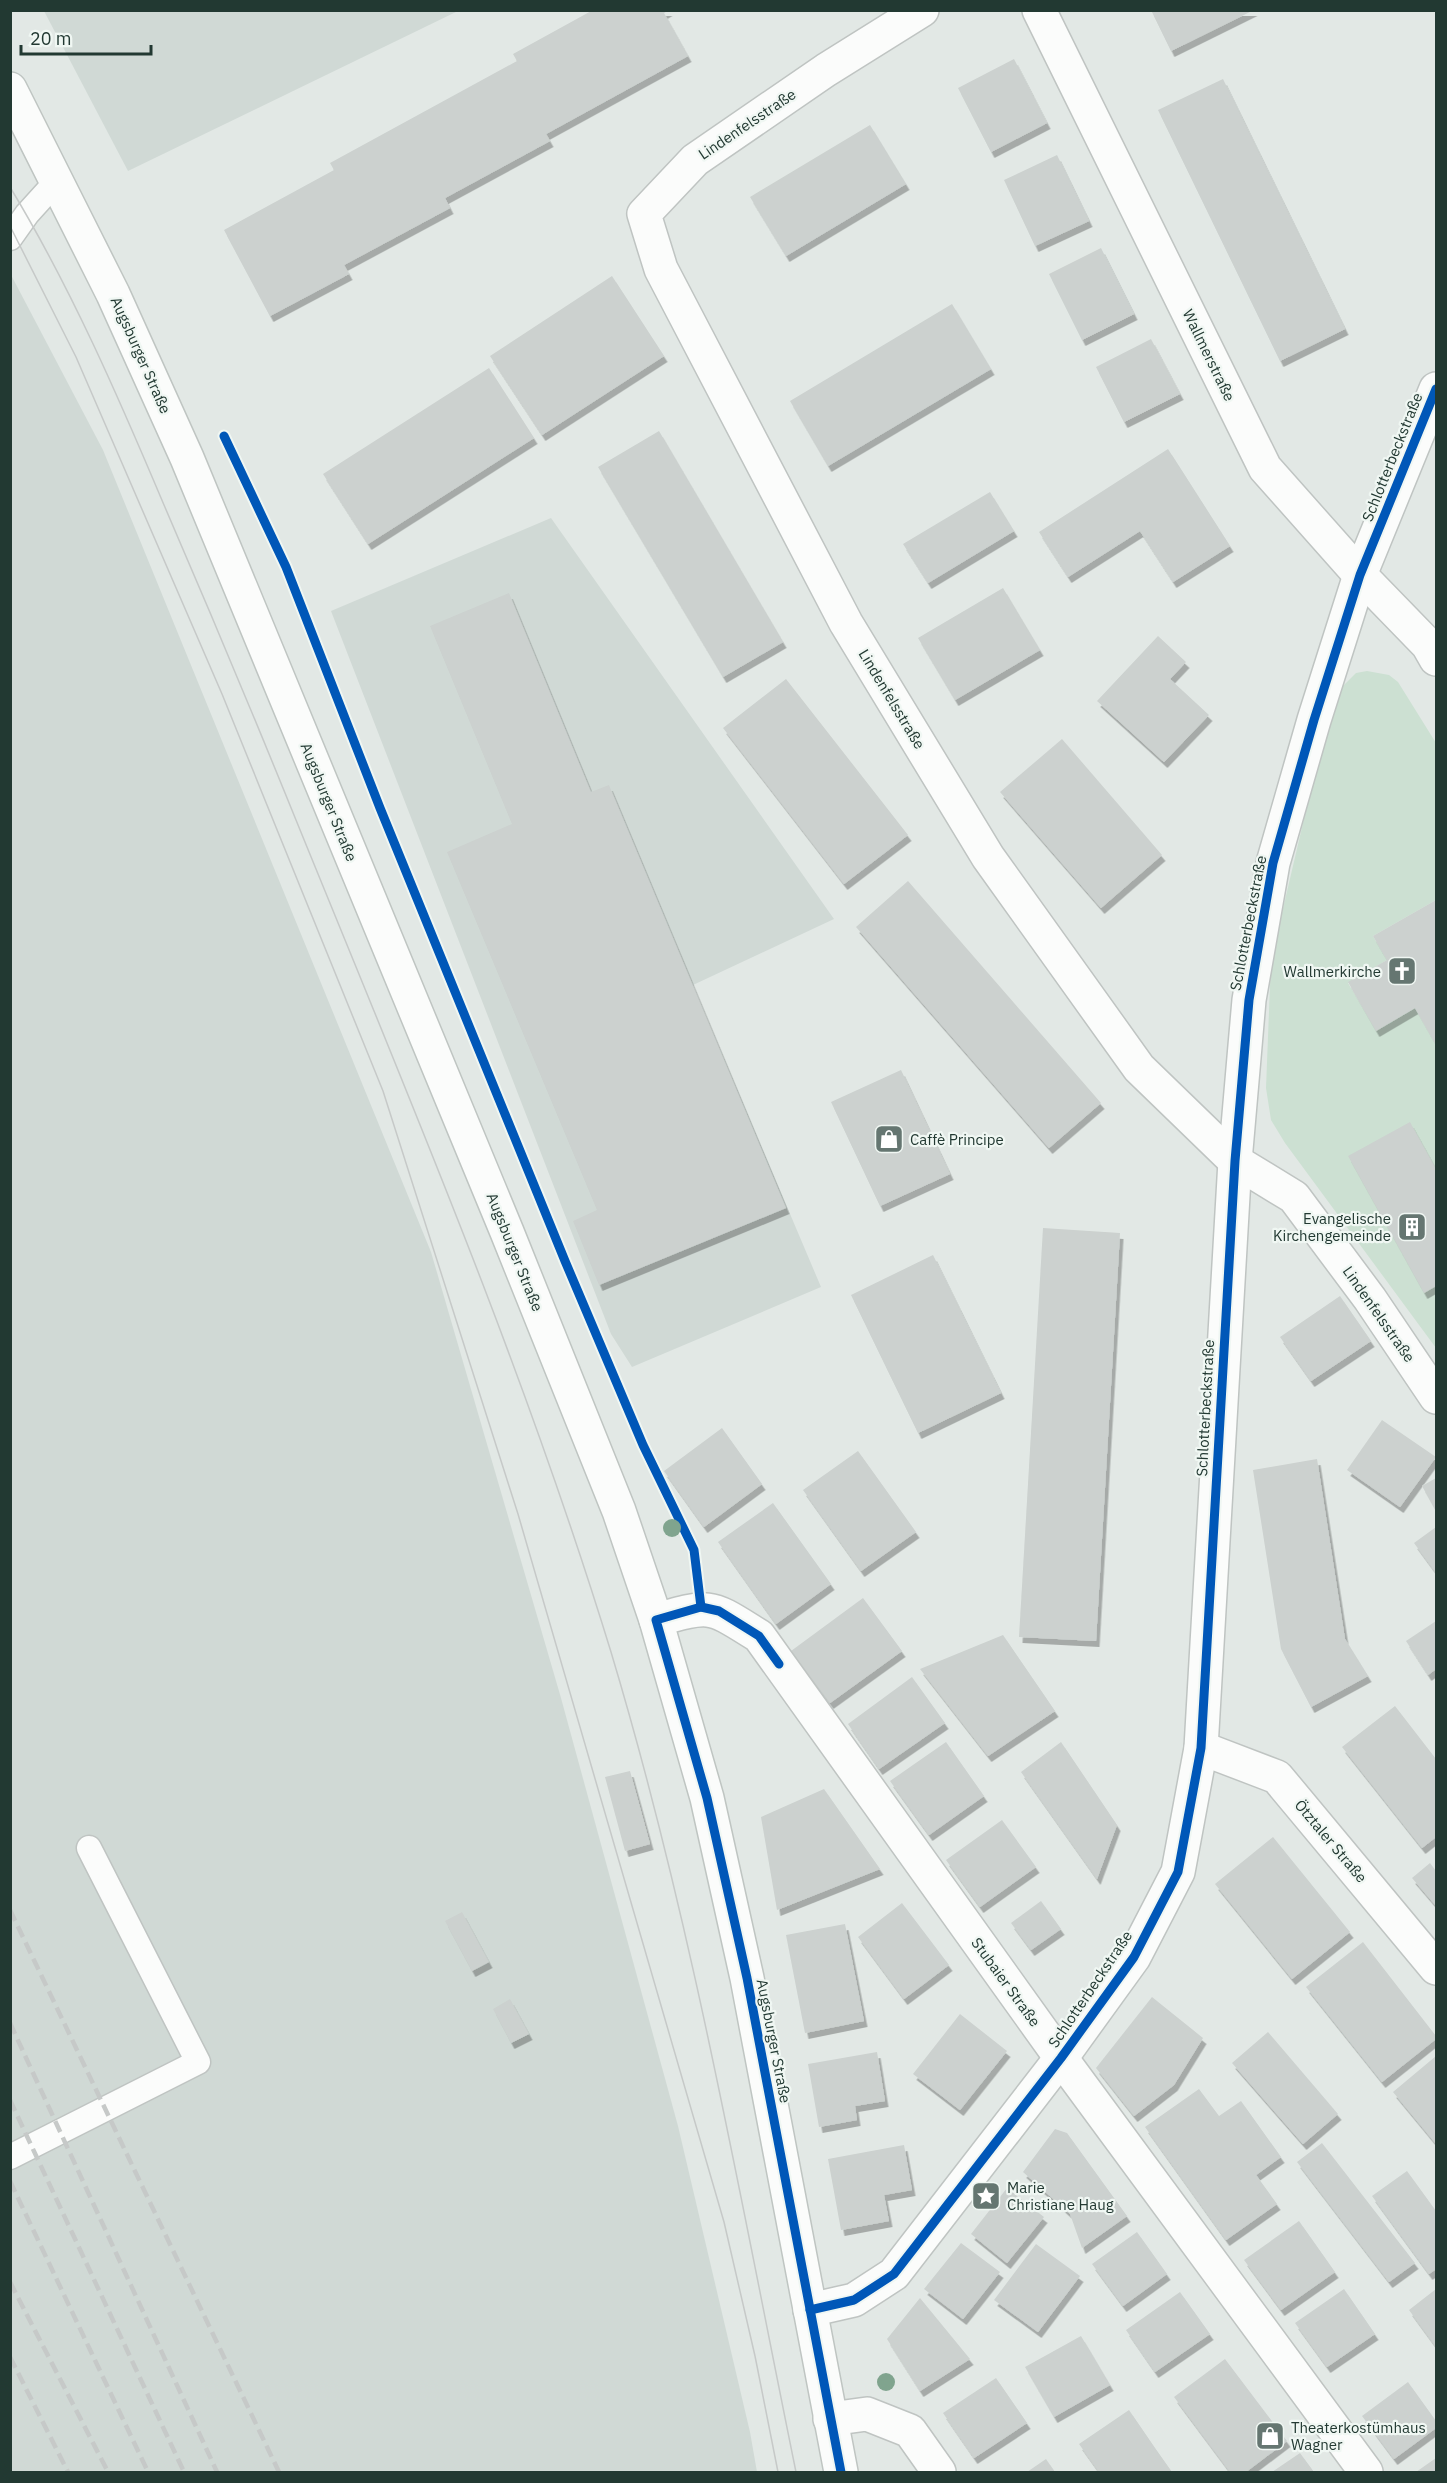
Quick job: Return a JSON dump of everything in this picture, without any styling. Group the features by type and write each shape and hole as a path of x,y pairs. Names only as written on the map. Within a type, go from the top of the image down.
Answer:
{"street":[{"name":"Lindenfelsstraße","path":"922,10 826,70 695,159 644,214 661,268 846,623 988,858 1139,1068 1235,1161 1294,1197 1370,1299 1437,1397"},
{"name":"Wallmerstraße","path":"1039,10 1265,468 1360,575 1428,645 1437,658"},
{"name":"Augsburger Straße","path":"10,89 113,294 187,458 619,1511 656,1620 707,1798 737,1933 841,2472"},
{"name":"Schlotterbeckstraße","path":"810,2310 854,2300 894,2274 1061,2058 1134,1957 1178,1872 1201,1748 1235,1161 1249,1000 1274,862 1314,720 1360,575 1437,389"},
{"name":"Stubaier Straße","path":"656,1620 701,1607 719,1611 759,1636 1061,2058 1366,2472"},
{"name":"Ötztaler Straße","path":"1201,1748 1277,1777 1437,1968"},
{"path":"830,2419 867,2414 910,2431 939,2472"}],"lane":[{"path":"10,238 27,214 56,182"},
{"path":"10,2157 198,2062 89,1848"}],"shaded area":[{"path":"44,11 458,11 128,171"},
{"path":"10,273 103,450 431,1252 561,1698 678,2126 750,2432 757,2472 11,2472"},
{"path":"551,518 834,919 693,985 821,1287 632,1367 611,1334 331,611"}],"green space":[{"path":"1367,671 1389,675 1398,682 1436,743 1436,900 1373,936 1387,960 1348,983 1376,1030 1415,1008 1436,1045 1436,1348 1285,1143 1271,1120 1266,1088 1271,960 1314,776 1340,689 1356,673"}],"building":[{"path":"593,10 669,10 664,13 688,56 546,134 550,141 445,198 450,208 344,265 349,274 270,316 224,230 334,170 330,163 517,61 513,54"},
{"path":"1151,10 1254,10 1171,51"},
{"path":"1014,59 1047,123 991,152 958,88"},
{"path":"1223,79 1345,329 1280,361 1158,110"},
{"path":"870,125 906,184 786,256 750,197"},
{"path":"1057,155 1089,221 1035,246 1004,180"},
{"path":"1101,248 1134,314 1082,340 1049,274"},
{"path":"612,276 664,356 542,435 490,356"},
{"path":"952,304 991,369 828,466 790,401"},
{"path":"1151,339 1180,394 1124,422 1096,367"},
{"path":"489,368 534,438 368,544 323,474"},
{"path":"659,431 783,642 723,677 598,467"},
{"path":"1168,449 1230,546 1173,582 1140,531 1068,577 1039,532"},
{"path":"990,492 1014,531 928,583 903,544"},
{"path":"1003,588 1040,650 955,700 918,638"},
{"path":"509,593 591,792 609,785 786,1208 599,1285 573,1221 597,1210 447,852 512,824 430,626"},
{"path":"1158,636 1186,662 1170,679 1209,715 1164,762 1097,701"},
{"path":"786,679 908,835 844,884 723,728"},
{"path":"1062,739 1162,855 1101,908 1000,792"},
{"path":"908,881 1101,1103 1049,1148 856,927"},
{"name":"Wallmerkirche","path":"1436,900 1436,1045 1415,1008 1376,1031 1348,982 1387,960 1373,936"},
{"path":"901,1070 950,1174 880,1206 831,1102"},
{"name":"Evangelische Kirchengemeinde","path":"1410,1122 1436,1169 1436,1286 1424,1293 1348,1156"},
{"path":"1043,1228 1120,1233 1096,1641 1019,1637"},
{"path":"933,1255 1001,1393 918,1433 851,1295"},
{"path":"1340,1296 1371,1341 1311,1381 1280,1337"},
{"path":"1382,1420 1436,1457 1400,1507 1347,1470"},
{"path":"722,1428 762,1484 704,1527 664,1471"},
{"path":"858,1451 916,1532 861,1571 803,1490"},
{"path":"1317,1459 1345,1639 1368,1676 1311,1707 1281,1649 1253,1470"},
{"path":"1436,1478 1436,1511 1422,1486"},
{"path":"773,1503 831,1584 776,1624 718,1542"},
{"path":"1436,1527 1436,1573 1414,1543"},
{"path":"863,1598 902,1651 830,1703 791,1651"},
{"path":"1436,1621 1436,1669 1428,1675 1406,1641"},
{"path":"1003,1635 1055,1711 988,1756 920,1669"},
{"path":"912,1677 945,1723 879,1769 848,1724"},
{"path":"1395,1706 1436,1759 1436,1837 1422,1848 1342,1747"},
{"path":"946,1742 984,1796 929,1835 890,1781"},
{"path":"1061,1742 1117,1825 1097,1879 1021,1772"},
{"path":"630,1771 650,1844 625,1851 605,1777"},
{"path":"824,1789 880,1869 777,1910 761,1817"},
{"path":"1002,1820 1036,1867 980,1907 946,1860"},
{"path":"1273,1837 1350,1932 1292,1979 1215,1884"},
{"path":"1430,1863 1436,1871 1436,1906 1412,1878"},
{"path":"1041,1901 1061,1929 1031,1950 1011,1923"},
{"path":"902,1903 949,1965 904,1999 858,1937"},
{"path":"462,1912 489,1962 472,1971 445,1921"},
{"path":"845,1924 864,2021 805,2033 786,1935"},
{"path":"1363,1942 1436,2036 1436,2039 1382,2082 1306,1987"},
{"path":"1152,1997 1203,2038 1174,2085 1134,2116 1096,2068"},
{"path":"510,1999 529,2034 511,2043 493,2009"},
{"path":"960,2014 1007,2051 960,2110 913,2074"},
{"path":"1268,2032 1338,2114 1303,2144 1232,2063"},
{"path":"877,2052 885,2101 855,2106 857,2120 819,2127 808,2064"},
{"path":"1436,2056 1436,2144 1393,2092"},
{"path":"1199,2089 1219,2116 1241,2101 1281,2157 1256,2175 1277,2204 1226,2240 1145,2127"},
{"path":"1055,2129 1067,2133 1127,2216 1082,2248 1070,2214 1023,2172"},
{"path":"1322,2143 1415,2263 1389,2282 1297,2162"},
{"path":"904,2145 912,2190 884,2195 889,2221 841,2230 828,2159"},
{"path":"1407,2171 1436,2211 1436,2269 1429,2274 1372,2196"},
{"path":"1007,2188 1044,2217 1007,2263 971,2234"},
{"path":"1299,2221 1335,2272 1281,2310 1244,2260"},
{"path":"1137,2232 1167,2274 1123,2306 1092,2264"},
{"path":"961,2243 1000,2272 963,2319 924,2289"},
{"path":"1036,2244 1080,2276 1038,2332 994,2300"},
{"path":"1344,2289 1375,2334 1327,2367 1295,2323"},
{"path":"1436,2289 1436,2347 1409,2310"},
{"path":"1180,2292 1210,2334 1155,2372 1126,2330"},
{"path":"920,2298 970,2359 920,2391 887,2339"},
{"path":"1081,2336 1110,2385 1054,2417 1025,2367"},
{"path":"1225,2359 1287,2441 1246,2472 1230,2472 1174,2397"},
{"path":"996,2378 1027,2423 974,2458 943,2413"},
{"path":"1408,2382 1436,2421 1436,2428 1394,2459 1362,2416"},
{"path":"1129,2410 1172,2472 1099,2472 1079,2444"},
{"path":"1300,2453 1314,2472 1272,2472"},
{"path":"1436,2458 1436,2472 1416,2472"},
{"path":"1046,2459 1055,2472 1027,2472"}],"tram line":[{"path":"10,187 73,303 147,464 380,1026 503,1336 541,1441 611,1652 666,1855 713,2060 796,2472"},
{"path":"10,226 76,357 222,694 383,1091 518,1514 724,2222 755,2356 778,2472"}],"railway":[{"path":"10,1910 279,2472"},
{"path":"10,2023 217,2472"},
{"path":"10,2100 184,2472"},
{"path":"10,2181 148,2472"},
{"path":"10,2282 108,2472"},
{"path":"10,2357 68,2472"}],"cycle path":[{"path":"810,2310 854,2300 894,2274 1061,2058 1134,1957 1178,1872 1201,1748 1235,1161 1249,1000 1273,863 1314,720 1360,575 1436,389"},
{"path":"224,436 286,567 380,808 565,1261 643,1445 694,1550 701,1607"},
{"path":"779,1664 759,1636 719,1611 701,1607 656,1620 707,1798 747,1978 841,2472"}],"place":[{"name":"Wallmerkirche","path":"1402,971"},
{"name":"Caffè Principe","path":"889,1139"},
{"name":"Evangelische Kirchengemeinde","path":"1412,1227"},
{"name":"Marie Christiane Haug","path":"986,2196"},
{"name":"Theaterkostümhaus Wagner","path":"1270,2436"}]}
